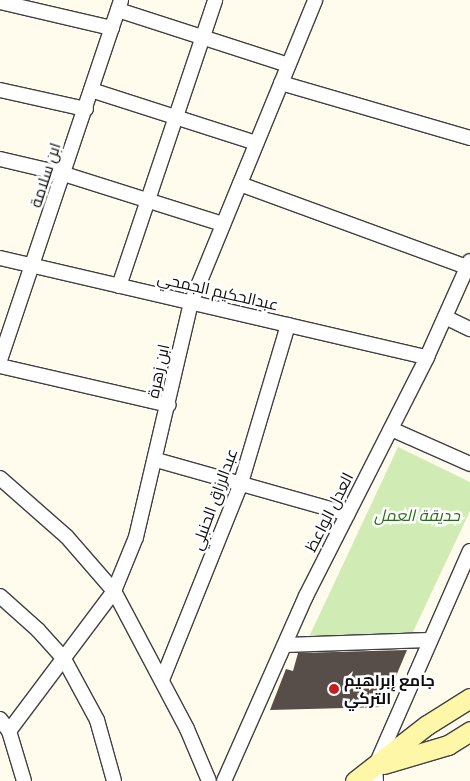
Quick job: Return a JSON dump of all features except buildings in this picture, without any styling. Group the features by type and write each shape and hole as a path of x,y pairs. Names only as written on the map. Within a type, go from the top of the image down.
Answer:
{"street":[{"path":"119,286 150,201 174,117 215,0"},
{"name":"ابن زهرة","path":"9,731 114,591 136,537 169,405 191,302 315,0"},
{"path":"0,2 112,28"},
{"path":"119,5 202,37 288,65"},
{"name":"ابن سلامة","path":"0,360 34,266 119,5"},
{"path":"281,83 470,138"},
{"path":"0,90 86,108"},
{"path":"91,90 256,143"},
{"path":"0,159 64,174 223,224"},
{"path":"240,184 469,264"},
{"name":"عبدالحكيم الجمحي","path":"0,258 427,357"},
{"name":"العدل الواعظ","path":"224,781 306,596 427,357 469,264"},
{"path":"445,317 470,329"},
{"name":"عبدالرزاق الحنبلي","path":"162,680 240,486 288,325"},
{"path":"0,366 169,405"},
{"path":"391,429 470,464"},
{"path":"156,460 240,486 348,514"},
{"path":"0,478 67,537 114,591 162,680 209,781"},
{"path":"376,774 429,640 470,550"},
{"path":"0,596 38,630 64,659 97,720 114,781"},
{"path":"285,645 429,640"},
{"path":"376,774 428,725 470,698"},
{"path":"0,719 9,731 24,781"},
{"path":"355,781 448,746 470,731"}],"green space":[{"name":"حديقة العمل","path":"398,447 470,482 470,511 412,634 308,639"}],"place":[{"name":"جامع إبراهيم التركي","path":"334,689"}]}
